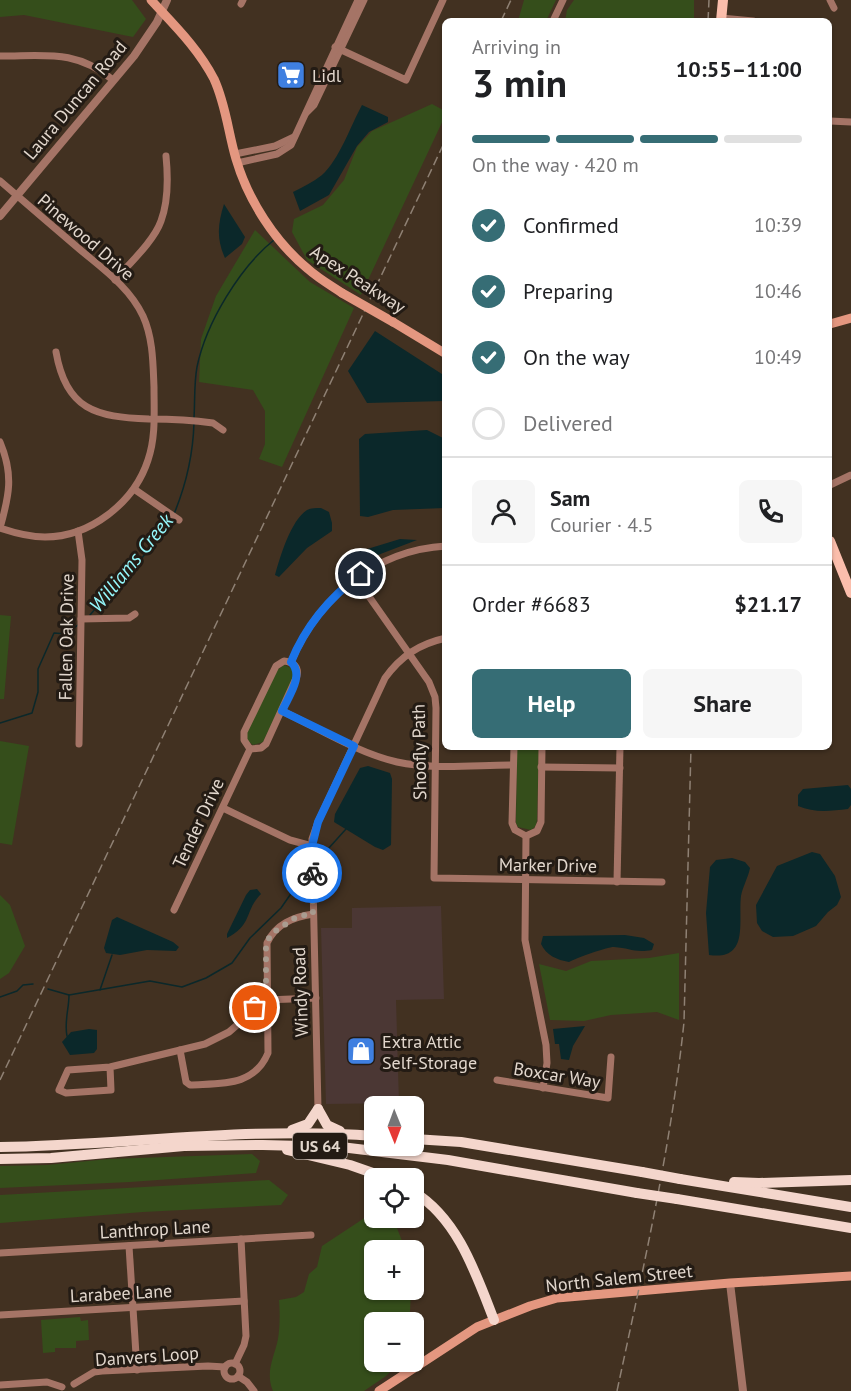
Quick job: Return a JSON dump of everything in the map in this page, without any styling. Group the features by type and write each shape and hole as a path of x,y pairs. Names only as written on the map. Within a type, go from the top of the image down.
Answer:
{"highway":[{"path":"279,1133 304,1127 311,1121 318,1109 329,1127 352,1134"},
{"name":"US 64","path":"0,1147 50,1146 194,1135 279,1133 364,1135"},
{"path":"424,1140 460,1142 851,1207"},
{"path":"263,1145 364,1170"},
{"name":"US 64","path":"0,1159 51,1158 184,1146 341,1147 448,1160 851,1228"},
{"path":"695,1181 759,1183 851,1180"},
{"path":"424,1200 439,1212 454,1232 475,1272 494,1320"}],"main road":[{"name":"Apex Peakway","path":"151,0 192,45 214,80 226,113 236,159 254,203 287,249 306,268 342,293 442,352"},
{"path":"721,18 723,0"},
{"path":"832,323 851,318"},
{"path":"832,546 851,593"},
{"name":"North Salem Street","path":"379,1391 460,1338 494,1320 557,1298 730,1283 851,1276"}],"street":[{"name":"Laura Duncan Road","path":"0,216 141,46 167,0"},
{"path":"338,48 358,0"},
{"path":"236,159 283,151 291,145 309,103 364,0"},
{"path":"338,48 405,80 443,0"},
{"path":"554,18 563,0"},
{"path":"830,0 834,8"},
{"path":"0,56 72,58 96,67 113,80"},
{"path":"832,121 851,122"},
{"path":"115,280 154,234 161,221 167,170 166,156"},
{"name":"Pinewood Drive","path":"0,181 115,280 138,307 147,328 152,349 154,419 153,439 148,460 134,489 108,514 78,531 57,536 37,537 17,534 0,528"},
{"path":"56,352 58,367 67,386 84,404 103,415 213,423 223,430"},
{"path":"0,442 8,466 9,488 7,507 0,528"},
{"path":"832,484 851,476"},
{"path":"134,489 179,520"},
{"name":"Fallen Oak Drive","path":"78,531 82,560 80,744"},
{"name":"Tender Drive","path":"291,662 307,630 325,605 356,578 394,557 417,550 442,547"},
{"name":"Shoofly Path","path":"356,578 429,682 436,702 434,878"},
{"path":"81,619 129,618 135,614"},
{"name":"Windy Road","path":"318,1109 312,846 318,822 385,678 408,653 427,643 442,639"},
{"name":"Tender Drive","path":"284,661 291,662 297,669 297,676 282,711 266,744 261,748 250,749 244,740 244,732 276,666 284,661"},
{"path":"282,711 354,746 393,761 436,765 513,765"},
{"name":"Tender Drive","path":"174,910 250,749"},
{"path":"514,750 512,823 515,830 526,836"},
{"path":"526,836 537,831 540,822 542,750"},
{"path":"617,882 620,750"},
{"path":"541,767 620,768"},
{"path":"223,808 290,840 312,846"},
{"path":"526,836 525,940 547,1054 543,1088"},
{"name":"Marker Drive","path":"434,878 662,882"},
{"path":"180,1050 186,1082 190,1085 243,1080 264,1062 268,1053 266,945 274,932 298,916 313,914"},
{"path":"110,1067 111,1090 66,1094 59,1090 68,1070 110,1067 206,1044 220,1038 266,999 316,998"},
{"name":"Boxcar Way","path":"497,1080 608,1098 611,1057"},
{"name":"Lanthrop Lane","path":"0,1253 312,1235"},
{"path":"235,1364 246,1336 241,1239"},
{"path":"129,1246 137,1370"},
{"path":"730,1283 742,1391"},
{"name":"Larabee Lane","path":"0,1315 244,1301"},
{"path":"228,1364 235,1364 240,1370 238,1376 233,1379 228,1378 224,1375 225,1367 228,1364"},
{"name":"Danvers Loop","path":"62,1389 68,1383 76,1388 94,1372 225,1367"},
{"path":"238,1376 254,1391"},
{"path":"0,1384 47,1382 62,1389"}],"shaded area":[{"name":"Extra Attic Self-Storage","path":"441,906 444,999 396,1000 399,1096 364,1096 364,1103 326,1104 321,928 352,928 352,908"}],"green space":[{"path":"0,0 132,0 146,19 133,37 24,15 0,17"},
{"path":"524,0 556,0 547,18 519,18"},
{"path":"574,0 694,0 694,18 566,18 567,10"},
{"path":"432,104 442,109 442,122 361,295 307,260 292,232 294,219 323,205 344,180 357,147 372,131"},
{"path":"255,230 310,282 354,308 282,467 259,459 265,444 265,411 253,390 199,382 201,339 216,296"},
{"path":"0,615 11,616 4,699 0,699"},
{"path":"284,665 291,668 295,674 263,742 253,745 247,740 247,732 277,670"},
{"path":"0,741 29,746 12,845 0,843"},
{"path":"517,750 539,750 536,826 531,830 518,827 516,823"},
{"path":"0,895 10,905 25,946 9,973 0,979"},
{"path":"679,953 679,1020 657,1012 611,1015 584,1021 550,1020 539,964 566,971 591,961 649,958"},
{"path":"252,1154 260,1161 256,1173 0,1188 0,1166 47,1165 109,1159"},
{"path":"269,1180 288,1195 281,1205 143,1212 0,1223 0,1195"},
{"path":"364,1218 364,1228 397,1228 402,1240 364,1240 364,1300 411,1300 410,1312 364,1312 364,1372 390,1372 364,1391 273,1391 270,1371 279,1334 279,1300 296,1297 304,1292 309,1274 317,1267 322,1246"},
{"path":"80,1317 81,1321 88,1320 89,1340 76,1341 76,1348 55,1348 55,1352 43,1353 41,1320"}],"water":[{"path":"362,105 388,117 388,122 369,132 357,146 329,195 300,211 293,192 315,180 328,169"},
{"path":"224,204 245,237 242,244 225,258 220,244 219,231"},
{"path":"375,331 442,374 442,401 367,403 348,371"},
{"path":"427,430 442,438 442,508 393,510 368,517 360,516 359,439 365,434"},
{"path":"321,508 329,512 332,531 307,548 279,577 275,575 296,522 307,510"},
{"path":"400,539 417,540 357,563 353,555 354,551"},
{"path":"368,766 390,773 392,779 391,845 383,850 334,822 335,814 360,768"},
{"path":"848,785 851,789 851,805 848,809 816,811 798,806 798,795 803,789"},
{"path":"812,852 820,854 835,876 841,897 837,905 816,926 793,936 773,937 762,931 757,923 756,905 777,866"},
{"path":"732,858 745,862 750,868 741,896 739,937 731,952 709,955 706,913 710,867 716,860"},
{"path":"257,889 261,894 252,906 245,923 227,938 246,895 250,890"},
{"path":"117,917 173,942 179,947 176,951 147,950 120,955 106,953 104,948 112,920"},
{"path":"625,935 644,938 654,944 652,950 610,947 569,962 552,956 541,944 543,936"},
{"path":"585,1026 573,1046 569,1060 561,1059 559,1044 555,1044 553,1029"},
{"path":"97,1030 97,1049 94,1053 70,1055 62,1042 71,1032"}],"waterway":[{"name":"Williams Creek","path":"194,418 197,367 208,332 237,280 261,251 274,240"},
{"name":"Williams Creek","path":"174,514 188,470 194,423"},
{"name":"Williams Creek","path":"90,615 123,576 142,558 172,519"},
{"name":"Williams Creek","path":"0,723 32,713 38,692 38,669 54,633 67,634 79,624"},
{"path":"328,849 346,829"},
{"path":"48,989 69,995 150,981 182,987 206,978 232,963 250,938 281,908 299,882"},
{"path":"100,990 112,955"},
{"name":"Williams Creek","path":"0,997 17,991 23,985 33,984"},
{"path":"67,1036 69,995"}],"railway":[{"path":"502,18 511,0"},
{"path":"708,18 709,0"},
{"path":"0,1080 442,147"},
{"path":"617,1391 664,1162 684,1022 691,750"}],"way so far":[{"path":"255,1008 266,999 266,945 270,936 298,916 313,914 312,873"}],"place":[{"name":"Lidl","path":"291,75"},
{"name":"Extra Attic Self-Storage","path":"361,1051"}],"route":[{"path":"312,873 312,839 354,746 282,711 298,673 291,662 307,630 325,605 344,586 361,574"}]}
